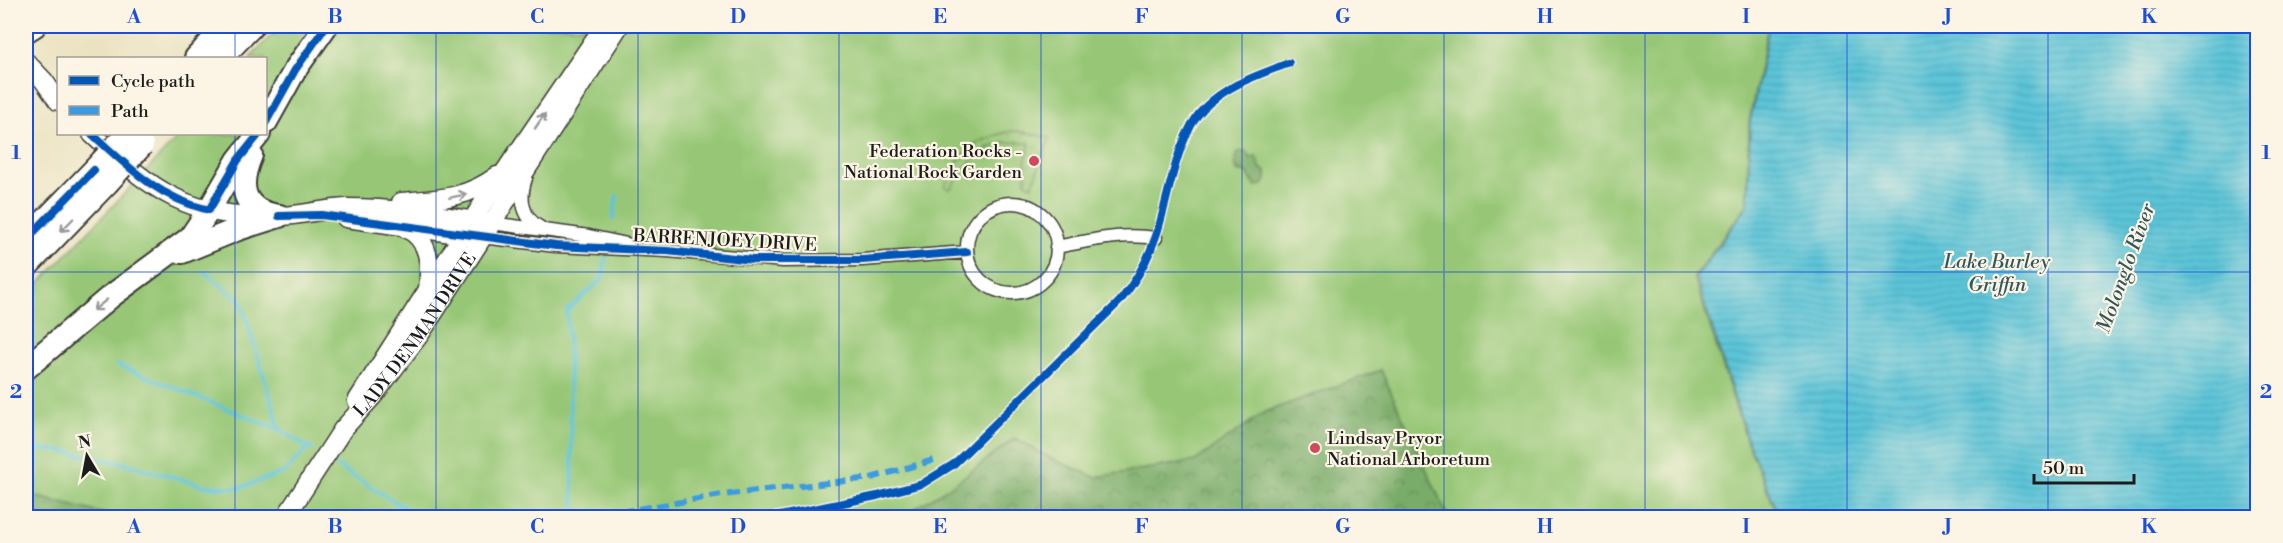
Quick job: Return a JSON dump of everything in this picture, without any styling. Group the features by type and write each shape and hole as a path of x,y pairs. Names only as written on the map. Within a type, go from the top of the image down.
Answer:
{"highway":[{"path":"197,57 226,26"},
{"path":"222,57 252,26"},
{"path":"267,120 295,70 326,26"},
{"path":"26,368 88,314 184,243 209,210 238,160 258,135"},
{"path":"259,135 245,169 244,189 257,209 279,216"},
{"path":"26,240 100,176 140,137"},
{"path":"26,267 100,176"},
{"path":"147,270 197,244 279,216"}],"street":[{"name":"LADY DENMAN DRIVE","path":"343,429 373,396 420,334 507,170 604,26"},
{"name":"LADY DENMAN DRIVE","path":"285,518 428,291 530,166 619,26"},
{"path":"26,62 44,81 57,100"},
{"path":"26,78 57,101"},
{"name":"LADY DENMAN DRIVE","path":"93,135 159,190 183,203 209,210 244,216 279,216 337,209 409,212 477,229"},
{"path":"530,166 523,190 524,208 535,224 549,231"},
{"path":"337,209 457,196 481,188 507,170"},
{"path":"1012,204 1027,206 1040,214 1053,232 1056,247 1054,262 1046,277 1034,287 1011,293 995,290 981,281 972,269 967,252 970,231 978,219 990,209 1012,204"},
{"name":"LADY DENMAN DRIVE","path":"302,214 401,227 477,229"},
{"path":"401,227 416,234 429,256 428,291"},
{"name":"BARRENJOEY DRIVE","path":"477,229 549,231 667,251"},
{"name":"BARRENJOEY DRIVE","path":"477,229 556,246 667,251 753,260 885,259 967,252"},
{"path":"1056,247 1132,234 1156,238"}],"green space":[{"path":"280,26 1768,26 1749,122 1747,205 1694,277 1747,442 1779,517 26,517 26,297 180,135 267,135 267,57 251,57"},
{"name":"Federation Rocks - National Rock Garden","path":"1012,131 1050,138 1032,186 1026,183 1025,163 1030,144 1016,142 992,146 982,152 950,189 945,187 956,164 970,149 988,138"},
{"path":"1238,152 1246,152 1250,158 1256,157 1261,169 1266,171 1263,185 1255,186 1247,173 1237,171 1235,162"},
{"name":"Lindsay Pryor National Arboretum","path":"1381,370 1448,517 909,517 911,511 953,485 1015,438 1050,458 1095,477 1195,461 1265,412"},
{"path":"26,494 117,517 26,517"}],"water":[{"name":"Lake Burley Griffin","path":"1769,26 2257,26 2257,517 1780,517 1748,442 1696,277 1748,205 1750,122"}],"waterway":[{"path":"613,220 617,196"},
{"path":"575,506 567,311 602,279 606,257"},
{"path":"204,272 241,301 280,430 312,450"},
{"path":"117,365 280,430"},
{"path":"26,449 61,451 127,464 205,486 240,488 285,472 308,448"},
{"path":"337,466 421,518"}],"marked path":[{"path":"585,518 722,495 871,478 938,459"}],"cycle path":[{"path":"267,120 295,70 326,26"},
{"path":"770,518 877,496 922,484 954,464 1120,301 1131,286 1153,245 1180,151 1194,120 1204,108 1234,86 1289,63"},
{"path":"93,135 132,170 160,190 191,205 209,210 238,160 258,135"},
{"path":"26,240 94,170"},
{"path":"279,216 321,215 556,246 667,251 753,260 862,260 967,252"}],"place":[{"name":"Federation Rocks - National Rock Garden","path":"1034,161"},
{"name":"Lindsay Pryor National Arboretum","path":"1315,448"}],"water label":[{"name":"Molonglo River","path":"2125,268"}]}
